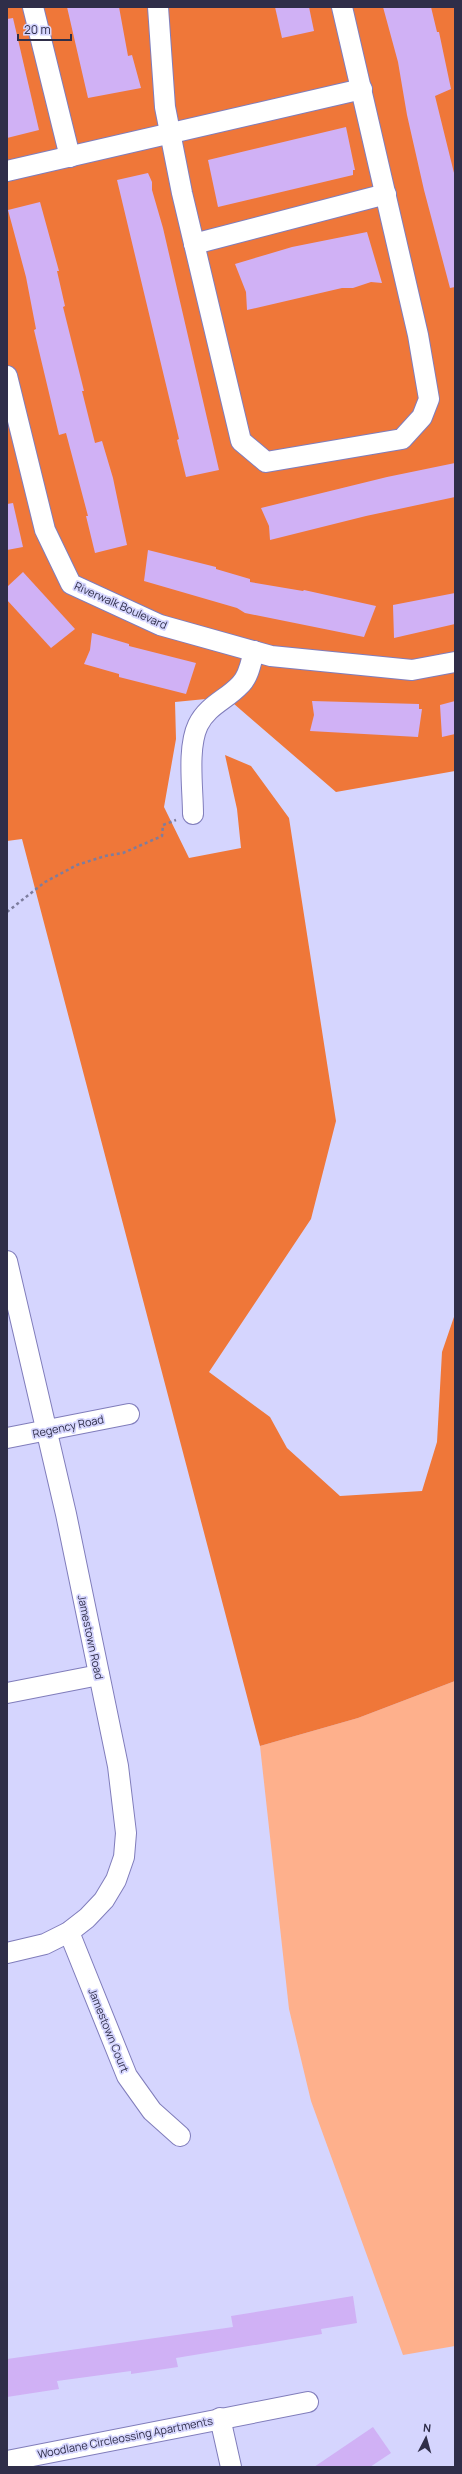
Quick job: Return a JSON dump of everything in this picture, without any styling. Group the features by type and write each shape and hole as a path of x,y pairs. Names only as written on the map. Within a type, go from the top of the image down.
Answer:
{"street":[{"path":"33,7 70,157"},
{"path":"158,7 166,107 194,244 241,441 266,462 402,439 422,417 429,399 418,335 342,7"},
{"path":"7,171 362,89"},
{"path":"194,244 386,194"},
{"name":"Riverwalk Boulevard","path":"7,376 45,530 71,584 160,625 271,656 412,670 455,662"},
{"path":"193,814 192,748 198,725 212,706 241,685 249,669 254,651"},
{"name":"Jamestown Road","path":"7,1261 66,1514 122,1787 126,1833 124,1857 116,1880 104,1900 87,1918 69,1932 45,1944 7,1953"},
{"name":"Regency Road","path":"7,1438 128,1414"},
{"path":"7,1692 99,1675"},
{"name":"Jamestown Court","path":"69,1932 127,2076 152,2111 180,2136"},
{"name":"Woodlane Circleossing Apartments","path":"7,2461 220,2418 308,2402"},
{"name":"Woodlane Circleossing Apartments","path":"220,2418 231,2467"}],"path":[{"path":"7,912 45,882 77,865 105,856 123,853 162,836 163,825 193,814"}],"shaded area":[{"path":"7,7 455,7 455,771 336,792 226,697 175,702 176,739 164,807 189,858 241,848 237,809 225,755 251,766 289,818 336,1121 311,1219 209,1372 270,1417 287,1448 340,1496 422,1491 437,1442 442,1352 455,1314 455,1681 358,1718 260,1746 22,839 7,841"},
{"path":"455,1681 455,2346 403,2355 311,2101 289,2009 260,1746 358,1718"}],"building":[{"path":"67,7 119,7 128,56 132,55 141,88 88,98"},
{"path":"275,7 309,7 314,31 282,38"},
{"path":"383,7 431,7 437,32 439,32 451,89 435,96 455,177 455,287 450,288 424,190 407,115 398,62"},
{"path":"13,18 39,130 7,138 7,19"},
{"path":"346,127 355,170 353,170 353,175 218,207 208,160"},
{"path":"148,173 152,182 152,190 163,228 219,470 186,477 177,440 179,439 117,180"},
{"path":"40,202 59,271 57,271 65,306 63,307 84,391 82,391 95,443 102,441 113,478 127,545 95,553 86,516 88,516 66,433 59,435 34,330 36,329 26,277 8,210"},
{"path":"367,232 382,283 371,282 353,288 342,288 247,310 246,292 235,264 292,247"},
{"path":"455,463 455,497 366,516 270,540 269,526 261,508 387,477"},
{"path":"13,503 23,547 7,550 7,504"},
{"path":"148,550 216,567 216,569 250,579 250,582 304,590 376,606 364,637 245,613 237,608 144,581"},
{"path":"23,572 75,629 51,648 7,600 7,587"},
{"path":"455,593 455,624 394,638 393,605"},
{"path":"92,633 129,644 129,646 196,663 186,694 119,677 119,674 84,664 90,650"},
{"path":"312,701 419,704 419,709 422,709 418,737 310,731 314,715"},
{"path":"455,701 455,734 442,737 440,705"},
{"path":"353,2296 357,2323 321,2329 322,2334 176,2358 178,2367 131,2374 131,2371 57,2381 59,2389 7,2397 7,2359 233,2327 231,2316"},
{"path":"373,2427 391,2453 370,2467 314,2467"}]}
